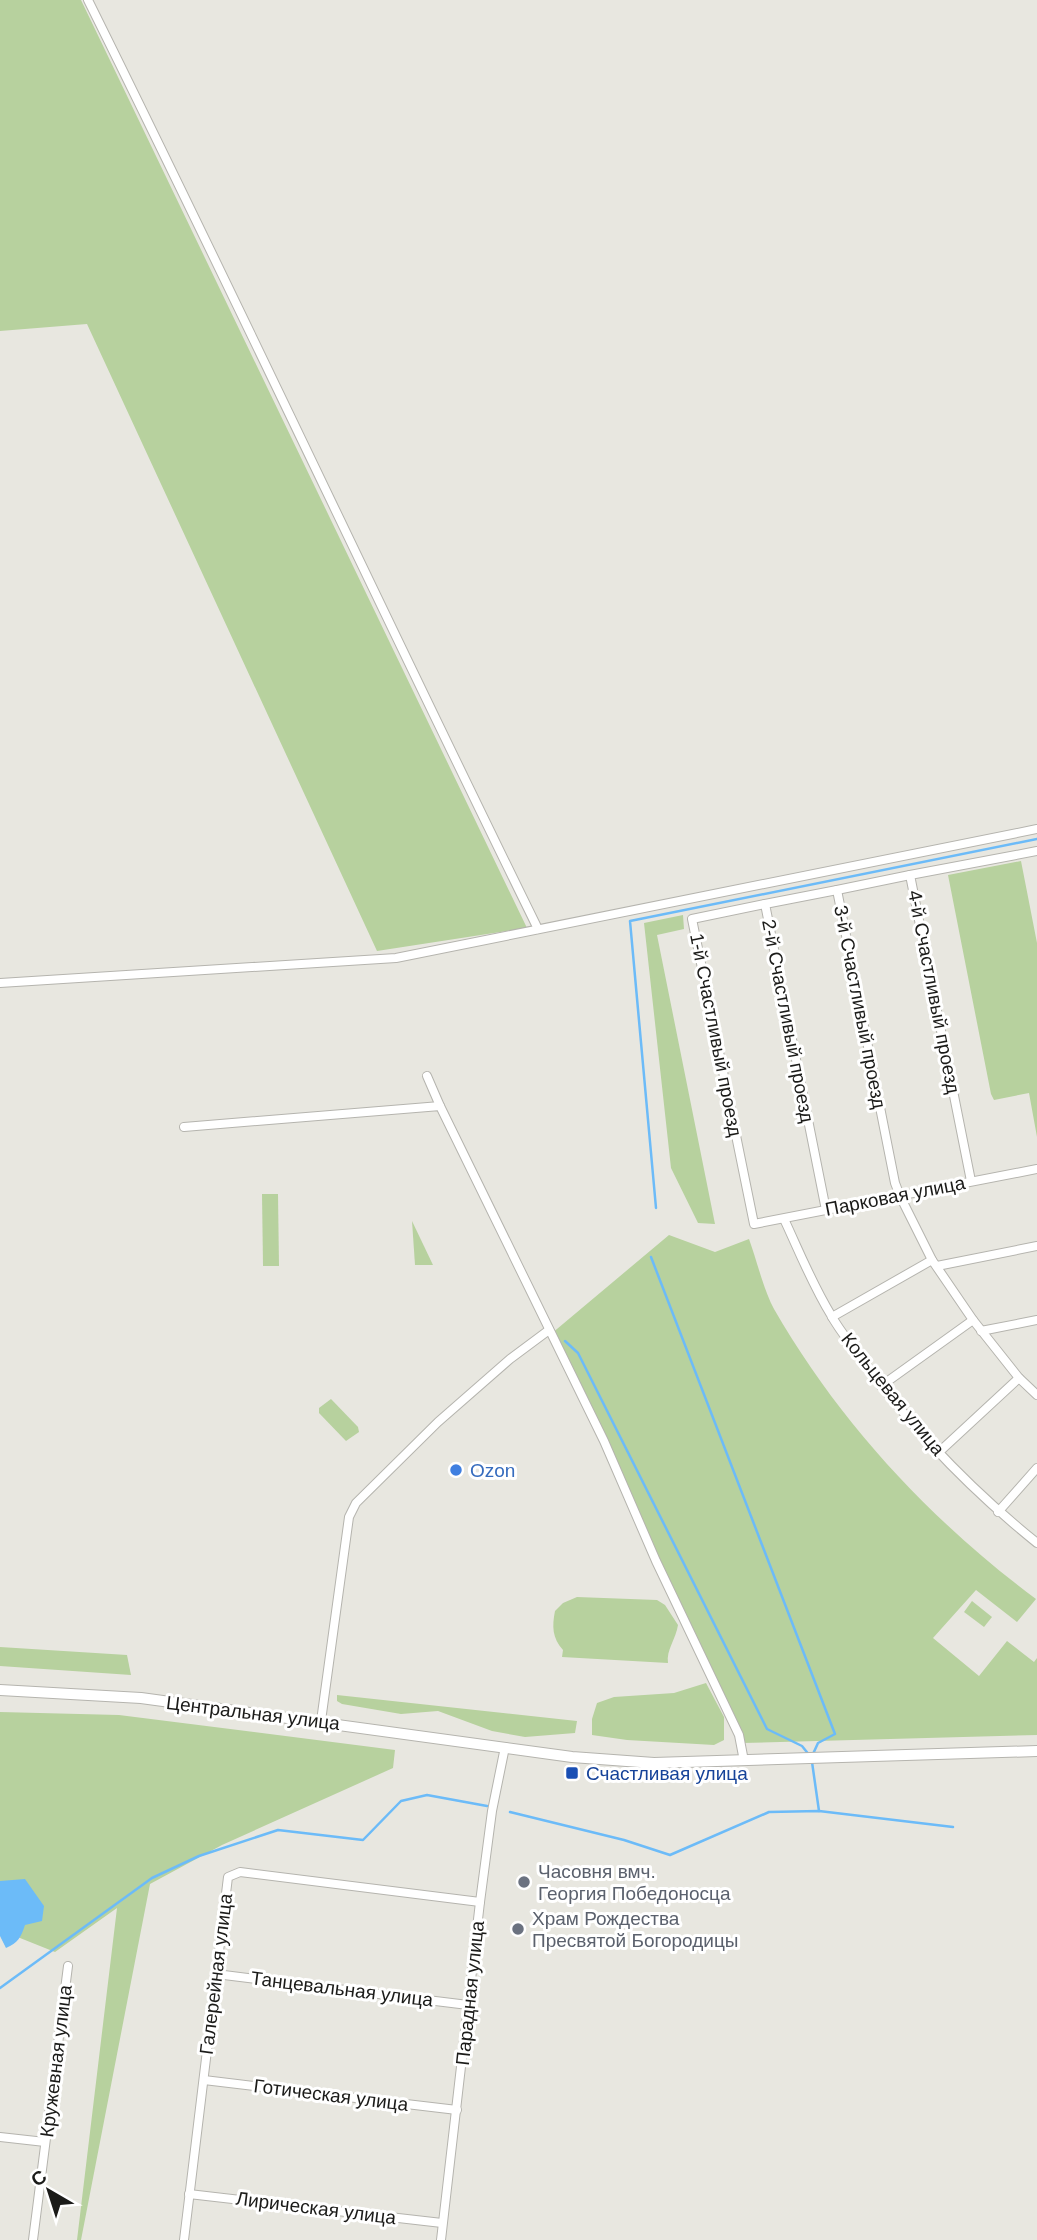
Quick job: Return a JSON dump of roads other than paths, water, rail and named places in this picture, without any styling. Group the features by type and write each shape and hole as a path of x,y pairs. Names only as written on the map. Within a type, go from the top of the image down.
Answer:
{"main road":[{"name":"Центральная улица","path":"0,1690 141,1698 572,1757 654,1763 1037,1751"}],"street":[{"path":"88,0 245,317 420,690 538,929"},
{"path":"0,983 384,959 1037,829"},
{"name":"4-й Счастливый проезд","path":"971,1181 910,874 1037,851"},
{"name":"3-й Счастливый проезд","path":"910,874 837,890 895,1183 935,1263 973,1320 1018,1378 1037,1395"},
{"name":"2-й Счастливый проезд","path":"826,1210 765,904 837,890"},
{"name":"1-й Счастливый проезд","path":"754,1224 692,919 765,904"},
{"path":"427,1076 604,1441 656,1561 739,1735 744,1761"},
{"path":"184,1127 440,1106"},
{"name":"Парковая улица","path":"754,1224 1037,1169"},
{"name":"Кольцевая улица","path":"784,1219 811,1280 832,1317 881,1386 938,1453 998,1511 1037,1543"},
{"path":"832,1317 935,1263 1037,1246"},
{"path":"881,1386 973,1320"},
{"path":"981,1331 1037,1320"},
{"path":"321,1721 349,1517 356,1503 459,1403 549,1330"},
{"path":"938,1453 1018,1378"},
{"path":"998,1511 1037,1468"},
{"name":"Парадная улица","path":"440,2240 480,1902 492,1811 505,1747"},
{"name":"Галерейная улица","path":"184,2240 227,1881 235,1873 480,1902"},
{"name":"Кружевная улица","path":"33,2240 68,1966"},
{"name":"Танцевальная улица","path":"216,1974 468,2005"},
{"name":"Готическая улица","path":"204,2080 457,2110"},
{"path":"0,2137 46,2142"},
{"name":"Лирическая улица","path":"189,2193 442,2223"}],"water":[{"path":"25,1879 44,1906 42,1921 25,1925 18,1939 6,1948 0,1936 0,1881"}],"waterway":[{"path":"656,1208 630,921 1037,839"},
{"path":"651,1257 835,1734 818,1743 813,1754"},
{"path":"565,1341 578,1353 767,1729 802,1746 810,1756"},
{"path":"812,1762 819,1811"},
{"path":"0,1988 152,1878 199,1856 278,1830 363,1840 401,1801 427,1795 487,1806"},
{"path":"510,1812 624,1840 670,1855 769,1812 819,1811 953,1827"}],"place":[{"name":"Ozon","path":"456,1470"},
{"name":"Счастливая улица","path":"572,1773"},
{"name":"Часовня вмч. Георгия Победоносца","path":"524,1882"},
{"name":"Храм Рождества Пресвятой Богородицы","path":"518,1929"}]}
